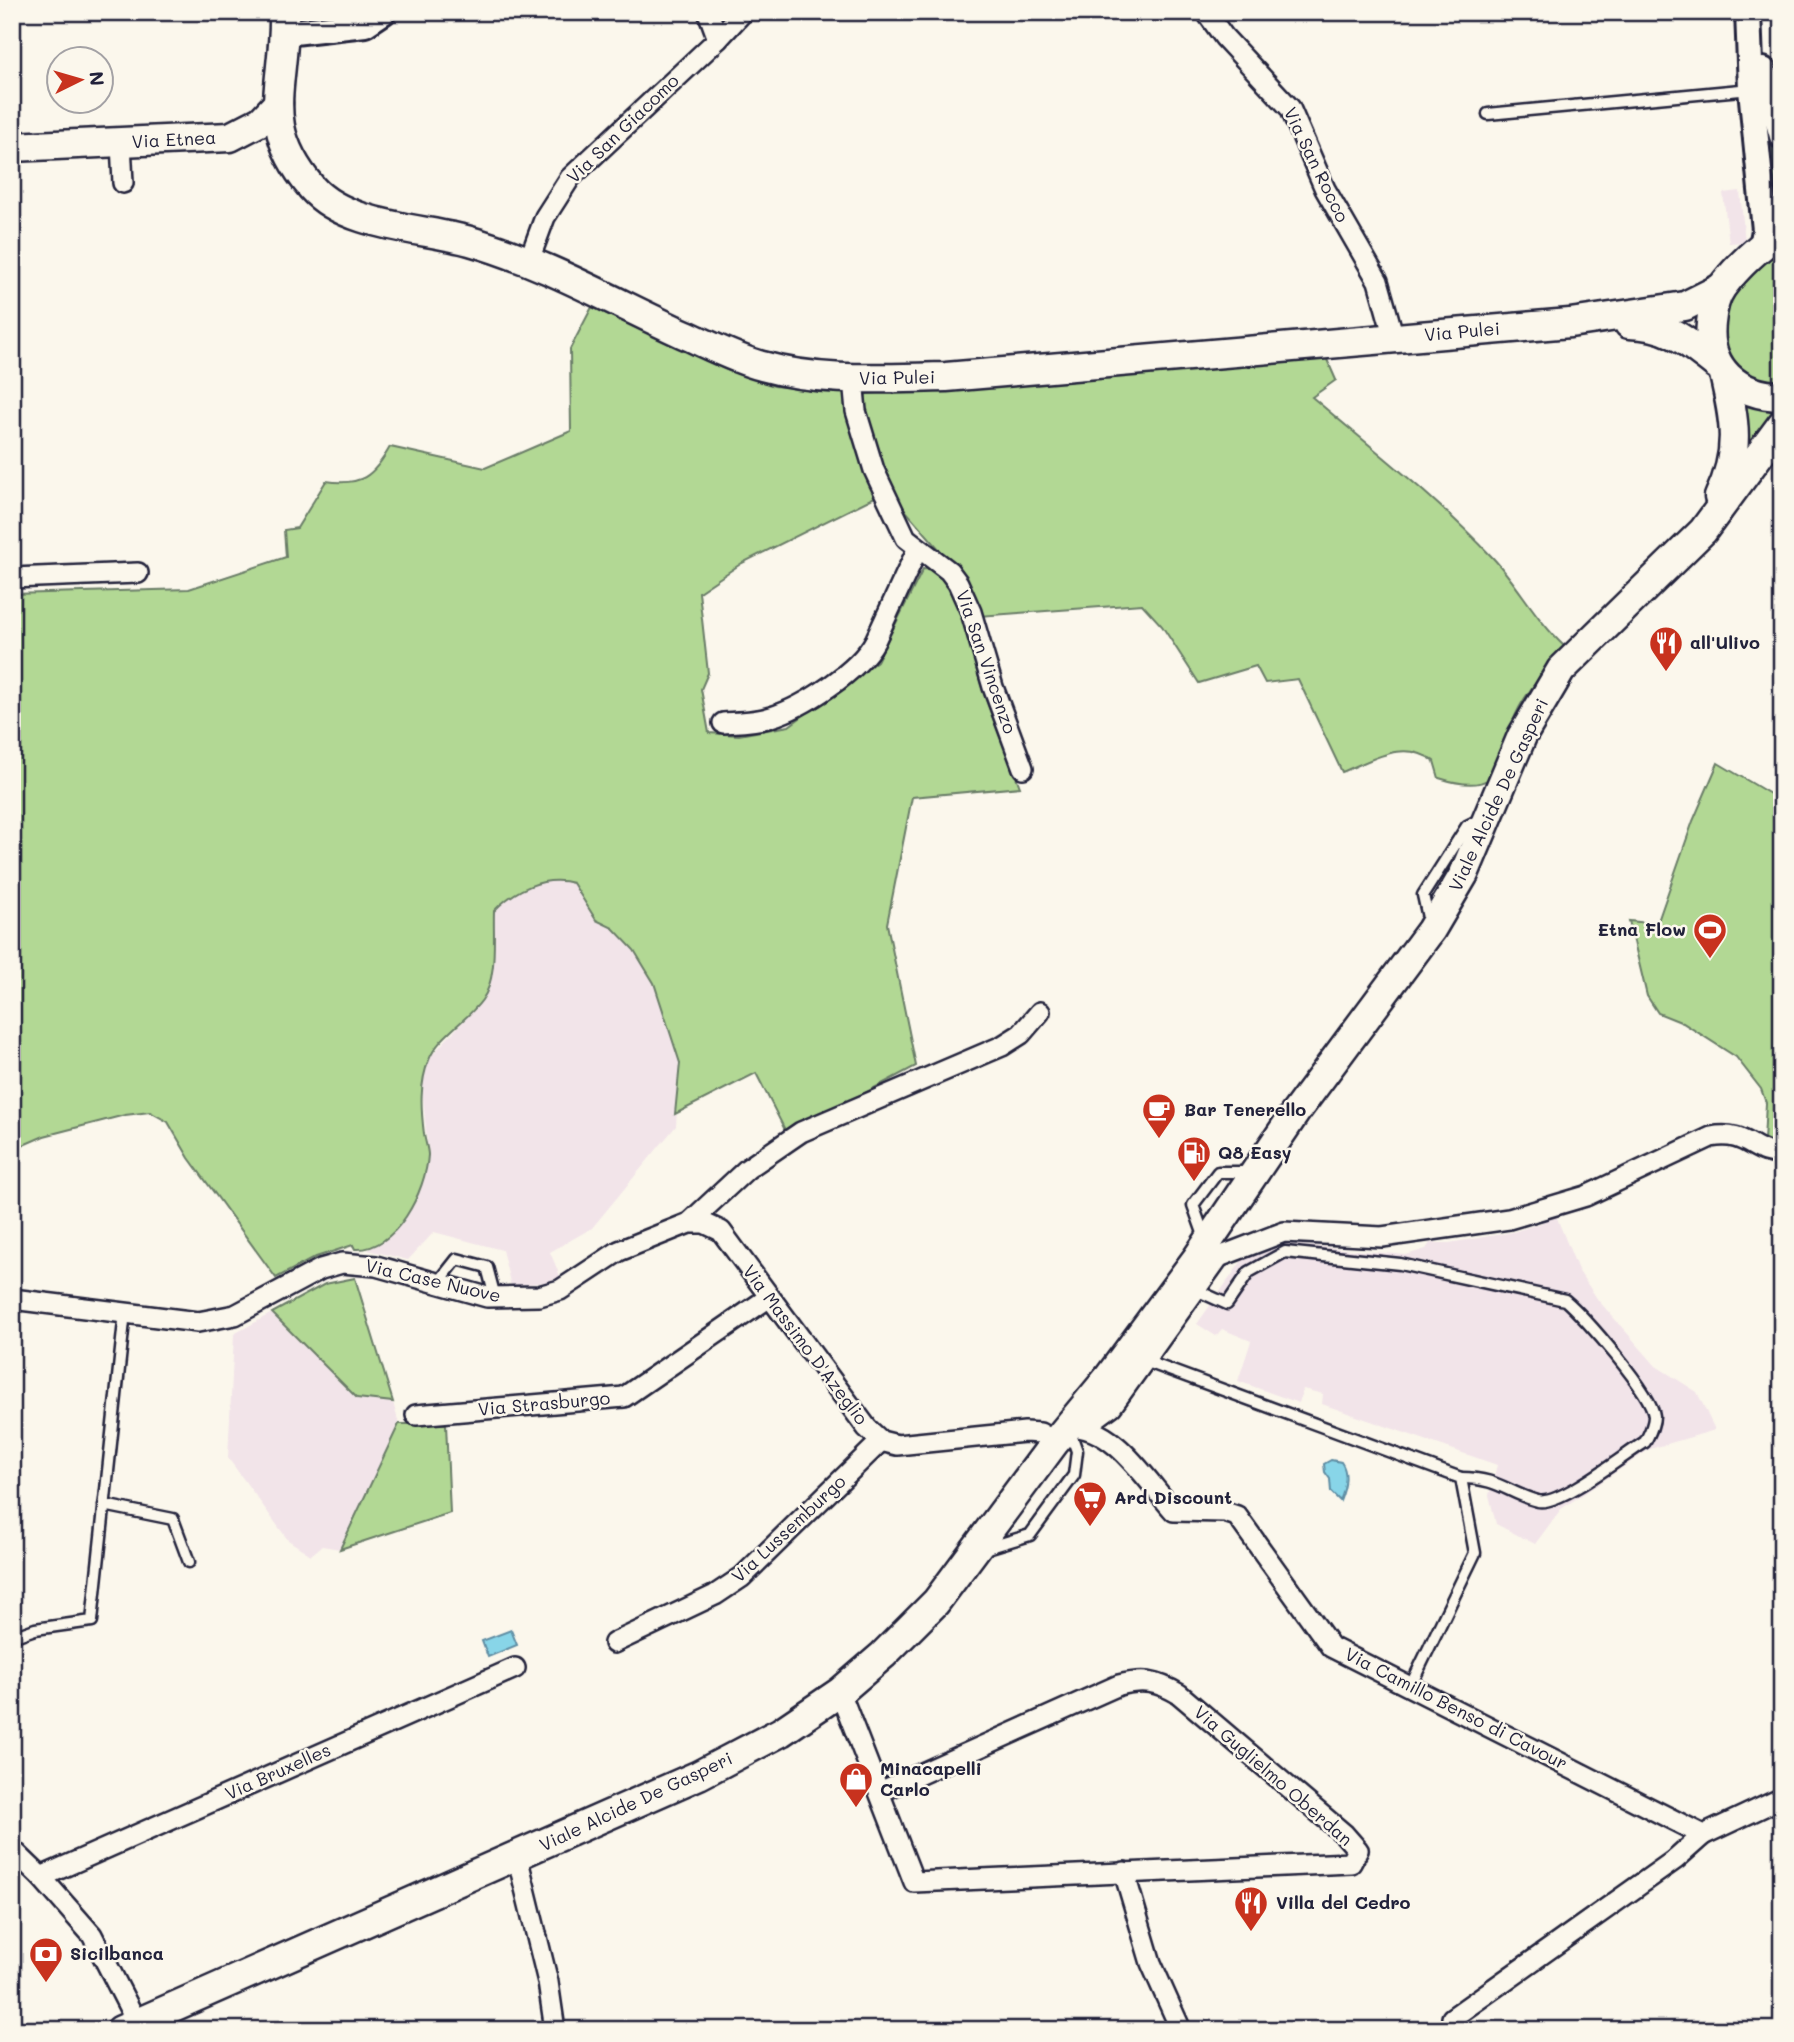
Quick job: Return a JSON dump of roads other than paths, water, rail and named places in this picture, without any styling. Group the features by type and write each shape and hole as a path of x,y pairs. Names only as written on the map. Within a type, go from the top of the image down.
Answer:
{"main road":[{"path":"230,137 263,139 283,146 278,103 285,23"},
{"name":"Via Etnea","path":"12,147 230,137 261,121 278,103"},
{"name":"Via Pulei","path":"283,146 313,188 335,209 367,220 473,242 528,263 761,366 801,375 853,379 946,377 1570,323"},
{"path":"1570,323 1685,306 1721,288 1772,239"},
{"path":"1703,531 1726,484 1735,451 1736,424 1709,341 1712,310 1721,288"},
{"path":"1570,323 1653,324 1688,341 1720,370 1755,394 1782,396"},
{"path":"1703,531 1782,424"},
{"name":"Viale Alcide De Gasperi","path":"1295,1114 1431,930 1464,874 1522,736 1561,670 1703,531"},
{"path":"1206,1248 1244,1172 1263,1147 1295,1114"},
{"path":"1206,1248 1295,1114"},
{"name":"Viale Alcide De Gasperi","path":"129,2026 699,1775 761,1744 840,1692 883,1655 936,1602 1206,1248"}],"street":[{"path":"285,23 365,24 383,12"},
{"path":"708,12 718,39"},
{"name":"Via San Giacomo","path":"528,263 545,217 570,178 718,39 743,12"},
{"name":"Via San Rocco","path":"1206,12 1223,37 1290,108 1325,189 1378,281 1394,338"},
{"path":"1751,12 1751,89 1765,230 1772,239"},
{"path":"1751,12 1766,91 1782,136"},
{"path":"121,143 123,183"},
{"name":"Via San Vincenzo","path":"853,379 856,411 874,470 906,538 918,550 949,571 958,583 971,612 992,687 1023,768"},
{"path":"723,723 770,718 789,710 854,668 868,654 918,550"},
{"path":"12,578 138,573"},
{"name":"Via Case Nuove","path":"12,1299 198,1322 217,1321 321,1269 342,1263 376,1266 495,1297 539,1296 560,1290 619,1251 689,1223 747,1169 801,1132 1002,1046 1021,1034 1040,1012"},
{"path":"1025,1432 1057,1423 1070,1427 1112,1406 1196,1290 1206,1248 1284,1232 1382,1237 1509,1219 1586,1196 1711,1137 1728,1134 1741,1137 1763,1150 1782,1153"},
{"name":"Via Massimo D'Azeglio","path":"689,1223 704,1223 720,1231 867,1428 881,1441 897,1445 1025,1432 1040,1433 1070,1427"},
{"name":"Via Strasburgo","path":"416,1415 624,1397 768,1298"},
{"path":"1112,1406 1113,1431 1118,1448"},
{"name":"Via Camillo Benso di Cavour","path":"1070,1427 1098,1431 1118,1448 1174,1511 1225,1512 1237,1516 1331,1647 1411,1685 1703,1835"},
{"name":"Via Lussemburgo","path":"614,1643 715,1595 742,1577 881,1441"},
{"name":"Via Bruxelles","path":"41,1877 515,1668"},
{"name":"Via Guglielmo Oberdan","path":"840,1692 914,1882 1351,1863 1358,1850 1344,1834 1179,1694 1164,1684 1141,1679 1119,1685 880,1792"},
{"path":"1452,2018 1676,1859 1703,1835 1782,1798"},
{"path":"12,1849 41,1877 92,1936 129,2026"},
{"path":"517,1856 548,1982 555,2030"},
{"path":"1124,1872 1151,1963 1181,2030"}],"lane":[{"path":"1488,114 1751,89"},
{"path":"1144,1361 1461,1478 1493,1480 1540,1501 1557,1499 1644,1442 1654,1417 1642,1390 1579,1311 1565,1300 1400,1264 1285,1252 1249,1272 1227,1304 1196,1290"},
{"path":"438,1283 457,1259 487,1267 495,1297"},
{"path":"12,1637 35,1629 92,1621 125,1312"},
{"path":"1411,1685 1475,1553 1461,1478"},
{"path":"104,1505 173,1519 189,1562"}],"water":[{"path":"1331,1460 1341,1462 1345,1471 1345,1486 1340,1501 1331,1492 1330,1479 1325,1472 1324,1464"},
{"path":"511,1630 517,1645 488,1657 482,1641"}],"place":[{"name":"all'Ulivo","path":"1666,673"},
{"name":"Etna Flow","path":"1710,960"},
{"name":"Bar Tenerello","path":"1159,1140"},
{"name":"Q8 Easy","path":"1194,1183"},
{"name":"Ard Discount","path":"1090,1528"},
{"name":"Minacapelli Carlo","path":"856,1809"},
{"name":"Villa del Cedro","path":"1251,1933"},
{"name":"Sicilbanca","path":"46,1984"}]}
